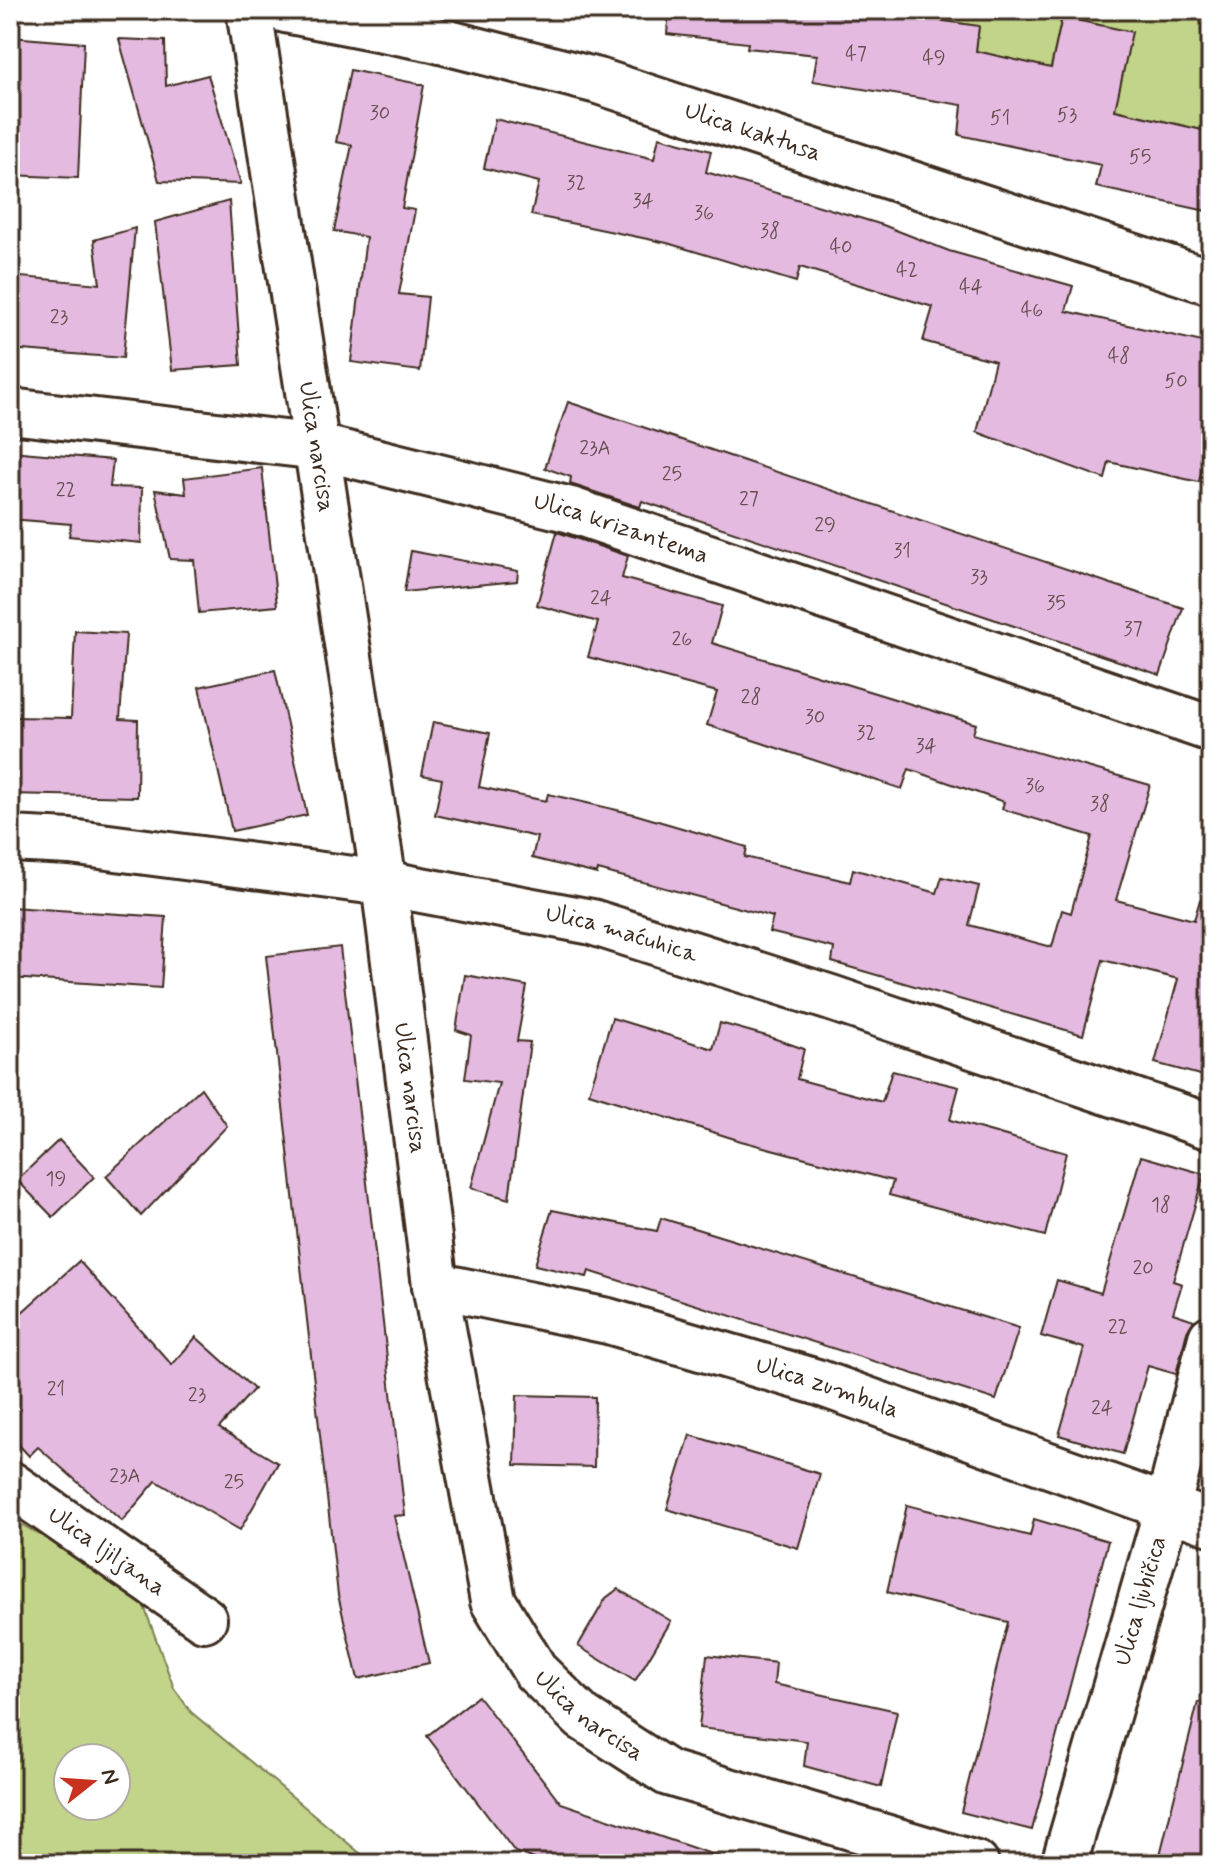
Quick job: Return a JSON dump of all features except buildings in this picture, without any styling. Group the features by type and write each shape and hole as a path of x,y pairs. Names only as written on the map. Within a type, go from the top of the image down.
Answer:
{"street":[{"name":"Ulica narcisa","path":"249,10 384,883 435,1285 493,1601 536,1672 583,1718 668,1773 976,1864"},
{"name":"Ulica kaktusa","path":"285,10 433,39 598,81 1211,282"},
{"name":"Ulica krizantema","path":"10,411 319,447 571,510 1211,729"},
{"name":"Ulica maćuhica","path":"10,839 70,842 384,883 592,922 831,998 1211,1127"},
{"name":"Ulica zumbula","path":"435,1285 608,1321 817,1382 1211,1523"},
{"name":"Ulica ljubičica","path":"1064,1864 1167,1509 1211,1338"},
{"name":"Ulica ljiljana","path":"10,1484 204,1619"}],"green space":[{"path":"867,10 1211,10 1211,132 1112,109 1131,32 1062,17 1050,71 1050,68 976,51 979,26"},
{"path":"10,1518 138,1590 174,1688 191,1712 373,1864 10,1864"}]}
